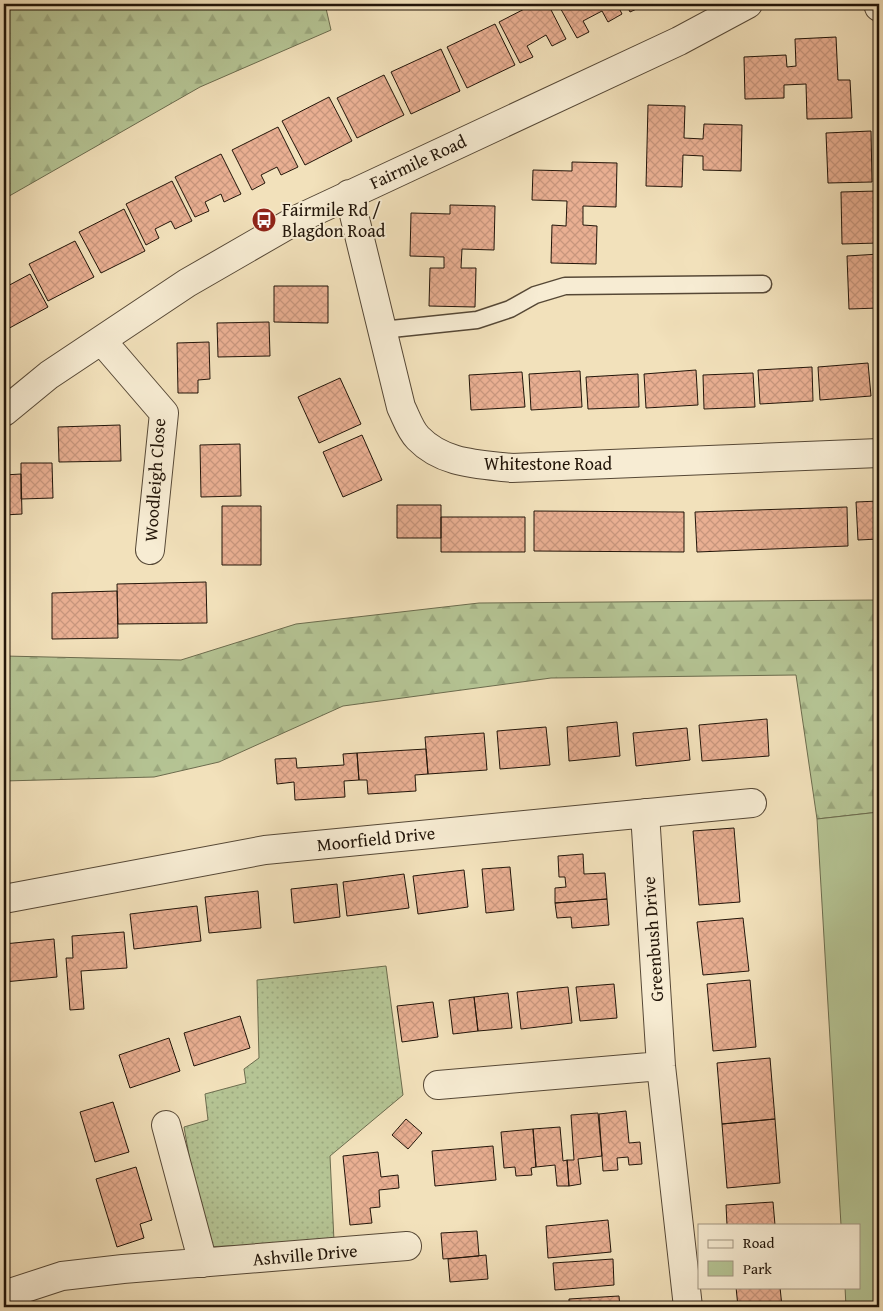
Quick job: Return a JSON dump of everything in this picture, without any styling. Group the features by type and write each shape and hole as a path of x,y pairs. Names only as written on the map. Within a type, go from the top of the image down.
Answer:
{"street":[{"name":"Fairmile Road","path":"4,412 49,375 187,283 298,219 679,41 748,4"},
{"name":"Whitestone Road","path":"349,194 401,407 417,437 437,453 464,463 512,468 879,453"},
{"name":"Woodleigh Close","path":"102,341 164,414 150,550"},
{"name":"Moorfield Drive","path":"4,899 265,850 752,803"},
{"name":"Greenbush Drive","path":"645,813 661,1066 688,1307"},
{"path":"438,1085 661,1066"},
{"path":"166,1126 203,1263"},
{"name":"Ashville Drive","path":"4,1295 62,1276 123,1269 407,1246"}],"lane":[{"path":"382,330 477,320 510,309 535,295 566,286 763,284"}],"green space":[{"path":"5,4 325,4 331,30 200,87 4,199"},
{"path":"879,600 879,812 817,819 796,675 551,678 343,706 219,762 154,777 4,781 4,656 181,660 296,624 479,603"},
{"path":"879,812 879,1307 846,1307 845,1288 860,1288 860,1224 841,1224 817,819"},
{"path":"386,966 403,1095 330,1156 334,1241 205,1247 184,1127 208,1120 205,1094 246,1083 244,1069 259,1058 257,980"}],"building":[{"path":"534,4 548,4 566,39 552,46 546,35 527,46 533,57 520,63 499,22"},
{"path":"558,4 617,4 622,14 608,22 602,11 583,21 589,32 577,38"},
{"path":"626,4 642,4 643,6 630,12"},
{"path":"495,24 515,65 467,88 447,47"},
{"path":"836,37 838,80 850,80 852,118 807,119 806,84 784,85 784,98 745,99 744,57 786,55 787,67 796,66 795,39"},
{"path":"441,49 460,91 411,114 391,72"},
{"path":"384,75 404,115 357,138 337,98"},
{"path":"329,97 352,141 305,165 282,121"},
{"path":"648,105 685,106 684,138 703,139 704,124 742,125 741,171 703,170 703,156 683,155 682,187 646,186"},
{"path":"278,127 298,167 281,175 277,167 261,175 265,183 252,190 232,150"},
{"path":"871,131 872,182 828,183 826,133"},
{"path":"221,154 241,194 224,202 221,194 205,202 209,211 195,217 175,177"},
{"path":"572,162 617,163 616,207 583,206 583,225 597,226 596,264 551,263 552,225 566,226 567,201 532,200 533,170 572,171"},
{"path":"172,181 192,221 175,229 171,221 155,229 159,238 146,245 126,204"},
{"path":"877,191 879,243 842,244 841,192"},
{"path":"450,205 495,206 494,250 462,249 461,268 476,268 475,307 429,306 430,268 444,268 444,257 410,256 411,213 450,214"},
{"path":"124,209 145,251 101,273 79,232"},
{"path":"75,241 94,277 48,301 29,264"},
{"path":"879,254 879,308 849,309 847,256"},
{"path":"30,274 48,307 4,331 4,288"},
{"path":"274,286 328,286 328,323 274,322"},
{"path":"269,322 270,356 218,357 217,323"},
{"path":"209,342 210,379 198,380 198,393 178,393 177,343"},
{"path":"868,363 871,396 820,400 818,367"},
{"path":"875,363 879,363 879,396 877,396"},
{"path":"812,367 813,401 760,404 758,370"},
{"path":"696,370 698,405 646,408 644,374"},
{"path":"580,371 582,407 531,410 529,374"},
{"path":"522,372 525,407 471,410 469,375"},
{"path":"753,373 755,407 704,409 703,375"},
{"path":"638,374 639,407 588,409 586,377"},
{"path":"340,378 361,424 319,443 298,397"},
{"path":"120,425 121,461 59,462 58,427"},
{"path":"362,435 382,480 343,497 323,452"},
{"path":"240,444 241,496 201,497 200,445"},
{"path":"21,463 52,463 53,498 21,499"},
{"path":"21,474 22,514 4,515 4,475"},
{"path":"879,501 879,539 858,540 856,502"},
{"path":"397,505 441,505 441,538 397,538"},
{"path":"222,506 261,506 261,565 222,565"},
{"path":"847,507 848,546 697,552 695,512"},
{"path":"534,511 684,512 684,552 534,551"},
{"path":"441,517 525,517 525,552 441,552"},
{"path":"206,582 207,623 118,624 117,584"},
{"path":"117,591 118,638 52,639 52,593"},
{"path":"767,719 769,756 702,761 699,725"},
{"path":"617,722 620,756 569,761 567,727"},
{"path":"546,727 550,765 500,769 497,731"},
{"path":"687,728 690,760 636,766 633,733"},
{"path":"484,733 487,770 428,774 425,737"},
{"path":"426,749 428,774 415,775 416,791 368,794 367,780 359,780 357,753"},
{"path":"357,753 359,780 344,781 345,797 295,800 294,782 277,784 275,759 296,758 297,768 344,765 343,754"},
{"path":"734,828 740,902 699,905 693,831"},
{"path":"583,854 584,874 605,873 607,899 555,903 555,888 566,887 565,877 559,877 558,856"},
{"path":"510,867 514,910 486,913 482,869"},
{"path":"464,870 468,907 418,914 413,876"},
{"path":"404,874 409,908 347,916 343,882"},
{"path":"337,884 340,917 294,923 291,889"},
{"path":"258,891 261,928 209,933 205,897"},
{"path":"607,899 609,925 572,928 571,917 557,918 555,903"},
{"path":"197,906 201,941 134,949 130,914"},
{"path":"743,918 749,971 703,975 697,922"},
{"path":"124,932 127,968 81,971 84,1009 70,1010 66,958 73,958 72,936"},
{"path":"54,939 57,977 4,982 4,944"},
{"path":"750,980 756,1047 713,1051 707,984"},
{"path":"614,984 617,1018 580,1021 576,987"},
{"path":"568,987 572,1023 521,1029 517,992"},
{"path":"508,993 512,1028 478,1031 474,997"},
{"path":"474,997 478,1031 453,1034 449,1000"},
{"path":"433,1002 438,1037 402,1042 397,1006"},
{"path":"240,1016 250,1048 194,1066 184,1033"},
{"path":"169,1038 180,1071 130,1088 119,1055"},
{"path":"770,1058 775,1119 722,1124 717,1063"},
{"path":"113,1102 129,1152 95,1162 80,1112"},
{"path":"626,1111 629,1143 640,1142 642,1164 629,1165 628,1157 617,1158 618,1170 603,1171 599,1114"},
{"path":"598,1113 602,1156 578,1159 581,1184 569,1186 567,1160 574,1160 571,1115"},
{"path":"406,1119 422,1133 408,1149 392,1135"},
{"path":"775,1119 780,1183 727,1188 722,1124"},
{"path":"560,1127 563,1161 567,1160 569,1186 557,1186 555,1165 536,1167 533,1129"},
{"path":"533,1129 536,1167 531,1168 532,1175 516,1176 515,1167 504,1168 501,1132"},
{"path":"493,1146 496,1180 435,1186 432,1151"},
{"path":"378,1152 381,1177 398,1175 399,1188 379,1190 380,1207 370,1208 372,1223 350,1225 343,1156"},
{"path":"136,1167 152,1220 140,1224 144,1238 117,1247 96,1179"},
{"path":"773,1202 775,1224 727,1224 726,1205"},
{"path":"608,1220 611,1252 548,1258 546,1226"},
{"path":"477,1231 479,1256 443,1259 441,1233"},
{"path":"486,1255 488,1279 450,1282 448,1259"},
{"path":"613,1259 614,1285 555,1290 553,1263"},
{"path":"736,1288 780,1288 782,1307 738,1307"},
{"path":"619,1296 620,1307 569,1307 569,1299"},
{"path":"450,1303 451,1307 403,1307"}],"place":[{"name":"Fairmile Rd / Blagdon Road","path":"264,220"}]}
